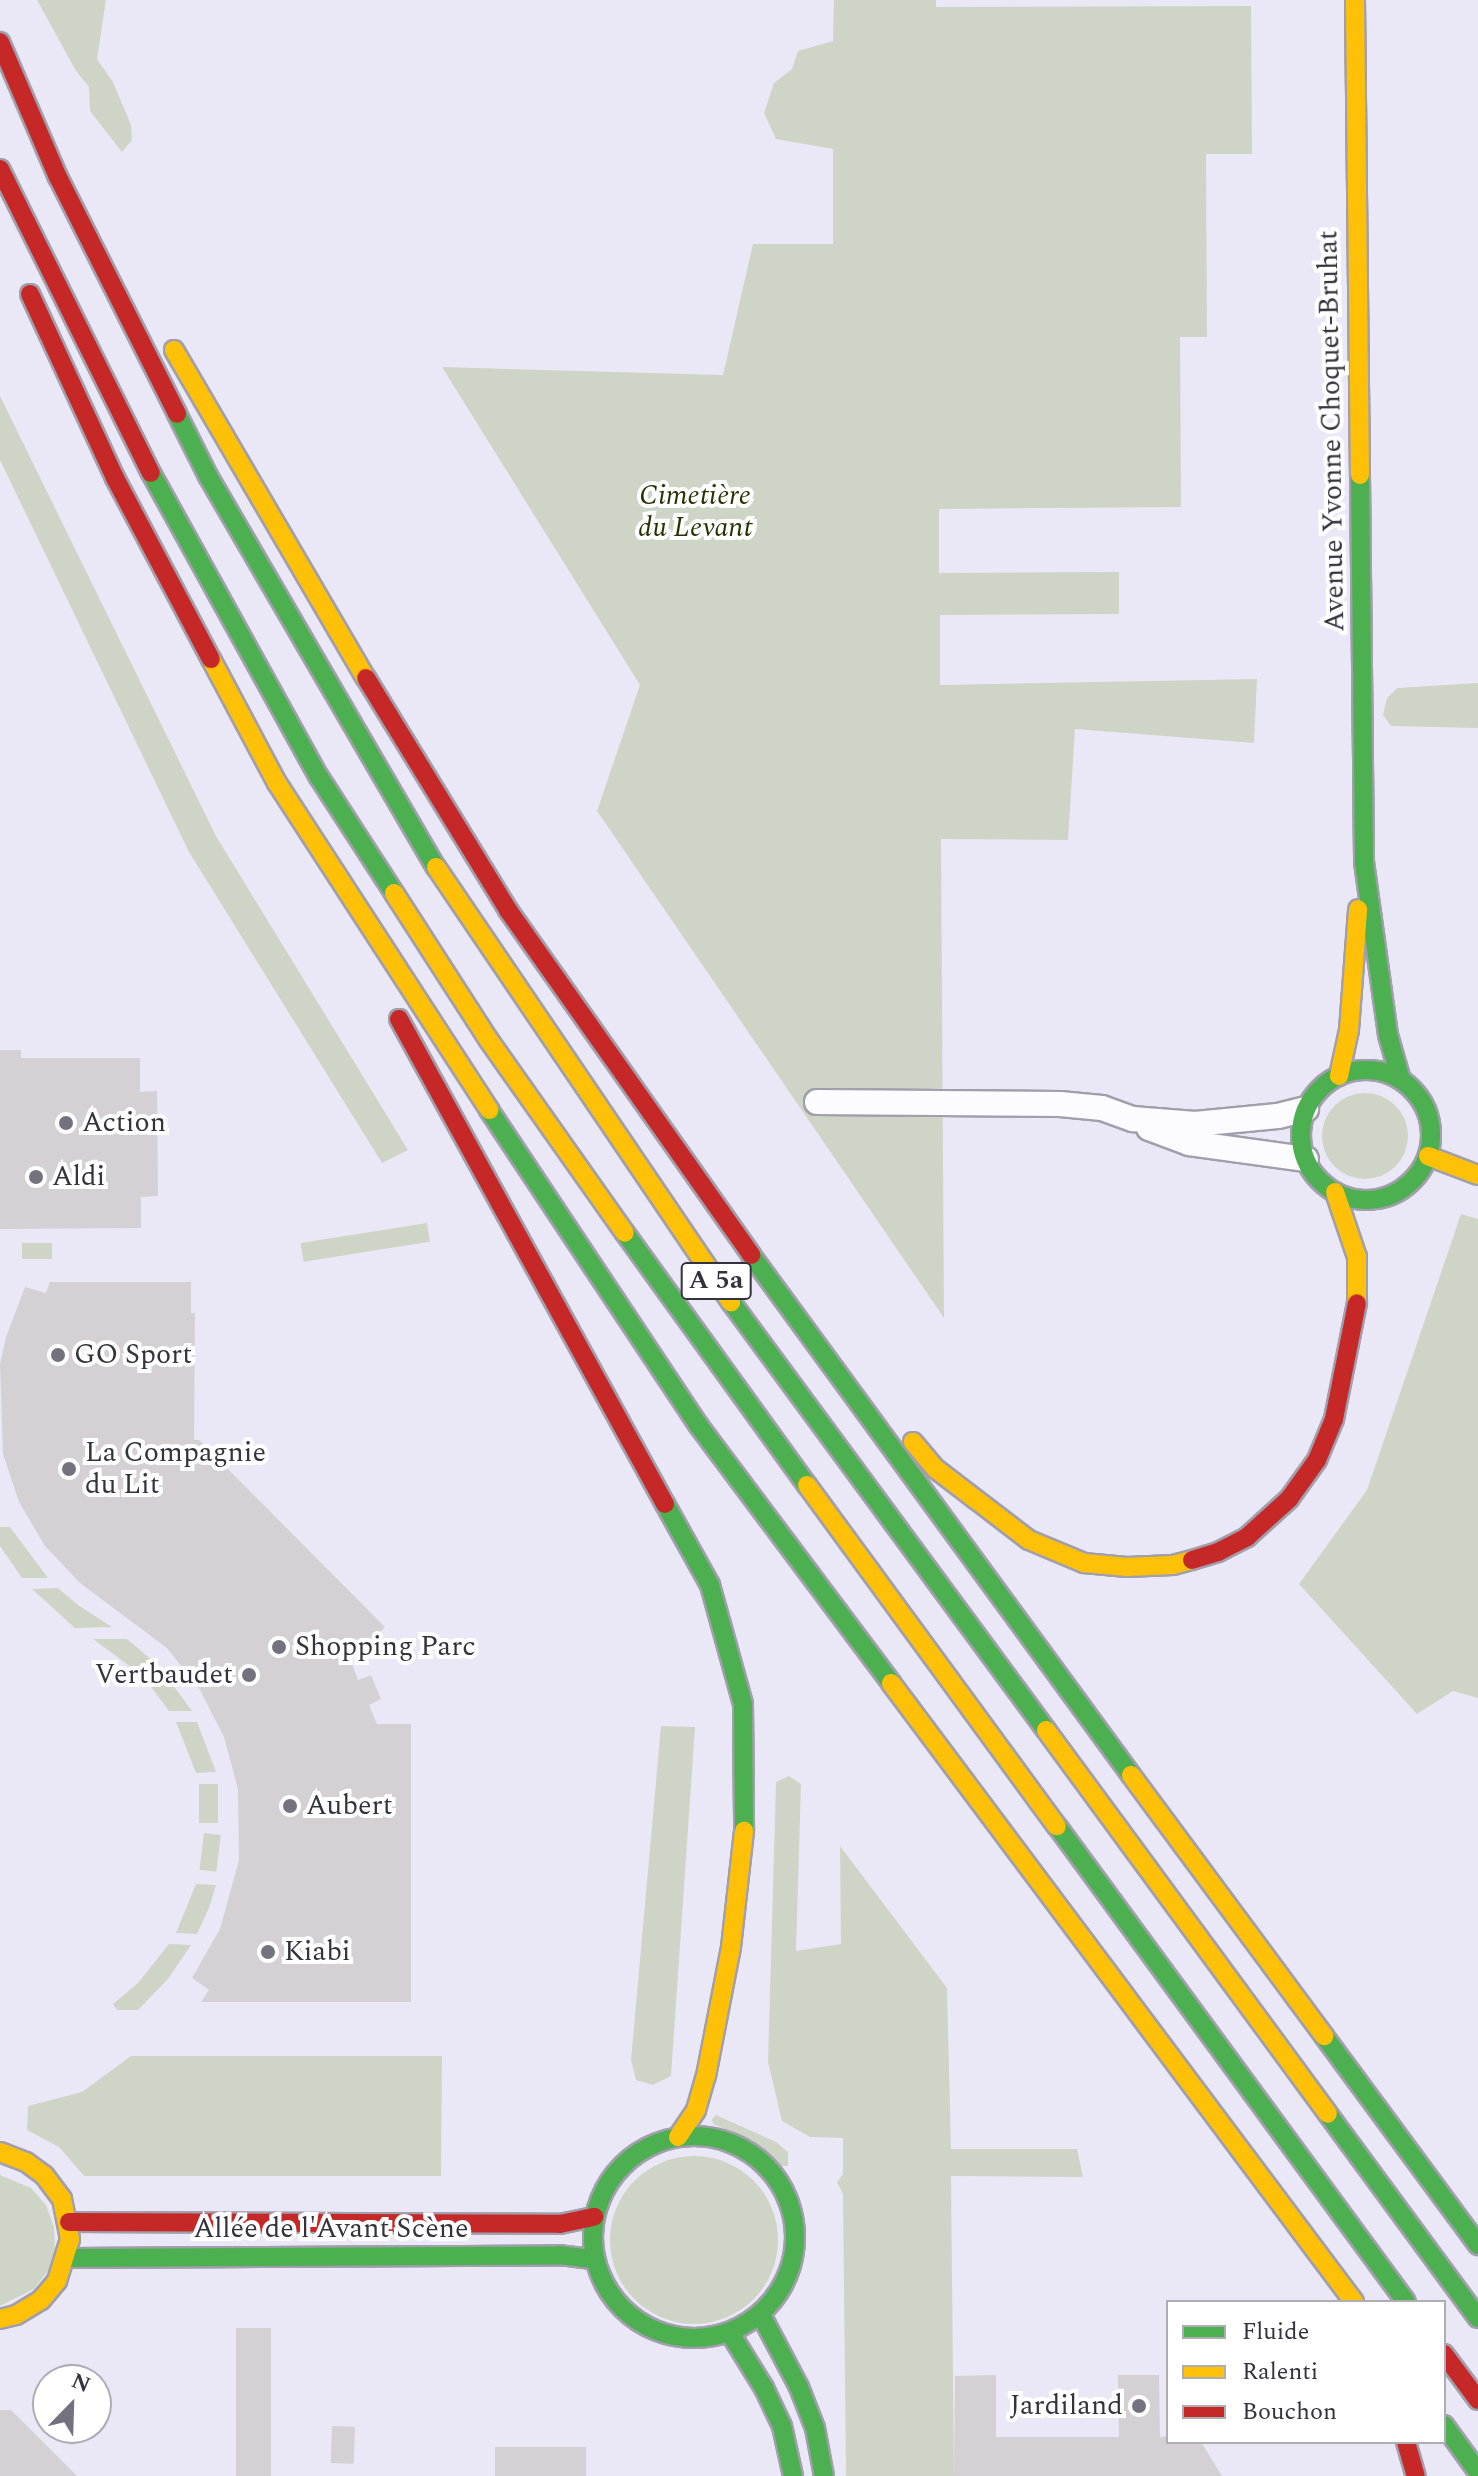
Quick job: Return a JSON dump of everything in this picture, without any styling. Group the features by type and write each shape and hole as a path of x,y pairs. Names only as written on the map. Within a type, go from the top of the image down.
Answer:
{"main road":[{"name":"Avenue Yvonne Choquet-Bruhat","path":"1355,0 1364,862 1388,1035 1401,1080"},
{"name":"A 5a","path":"0,42 58,177 208,476 454,899 729,1299 1478,2318"},
{"name":"A 5a","path":"0,169 140,454 319,777 488,1039 712,1356 1405,2300"},
{"path":"58,177 105,232"},
{"path":"24,280 115,478 277,783 355,907 699,1426 1353,2300"},
{"path":"164,333 304,576 508,910 813,1343 1478,2245"},
{"name":"Avenue Yvonne Choquet-Bruhat","path":"1339,1076 1349,1030 1364,862"},
{"path":"355,907 371,968"},
{"path":"386,995 710,1585 727,1641 743,1704 745,1825 731,1947 706,2076 696,2110 678,2137"},
{"path":"1370,1071 1401,1080 1417,1094 1428,1113 1432,1135 1428,1156 1417,1176 1390,1195 1357,1199 1335,1192 1318,1178 1306,1159 1302,1126 1306,1109 1325,1084 1339,1076 1370,1071"},
{"path":"1428,1156 1478,1175"},
{"path":"813,1343 848,1365 936,1469 980,1506 1029,1540 1084,1563 1127,1567 1173,1565 1247,1537 1289,1499 1317,1460 1334,1419 1347,1367 1359,1293 1357,1257 1335,1192"},
{"path":"1384,2118 1421,2146 1443,2175 1469,2200"},
{"path":"678,2137 709,2137 738,2146 763,2163 782,2187 794,2220 794,2255 783,2288 761,2315 730,2333 691,2339 652,2331 626,2313 606,2289 594,2259 594,2217 604,2188 623,2164 649,2146 678,2137"},
{"path":"0,2152 26,2162 44,2175 62,2199 69,2222 67,2258 57,2281 41,2300 16,2315 0,2319"},
{"name":"Allée de l'Avant Scène","path":"69,2222 560,2224 594,2217"},
{"path":"1292,2219 1317,2280 1331,2300"},
{"name":"Allée de l'Avant Scène","path":"67,2258 559,2255 594,2259"},
{"path":"761,2315 799,2387 815,2428 824,2476"},
{"path":"730,2333 764,2388 782,2426 793,2476"},
{"path":"1446,2357 1478,2400"},
{"path":"1446,2428 1478,2472"},
{"path":"1407,2444 1416,2476"}],"street":[{"path":"817,1102 1060,1104 1102,1108 1133,1119 1160,1135 1189,1143 1306,1159"},
{"path":"1133,1119 1206,1124 1306,1109"}],"green space":[{"path":"37,0 106,0 97,59 113,82 131,125 132,140 122,152 90,111 89,87 76,71"},
{"name":"Cimetière du Levant","path":"834,0 936,0 936,7 1251,6 1252,154 1206,154 1207,337 1180,337 1181,507 939,509 939,573 1119,572 1119,614 940,615 940,685 1257,679 1254,743 1075,729 1068,840 941,839 944,1318 597,811 640,685 442,367 723,375 753,244 833,244 833,149 776,139 764,113 774,83 792,69 798,51 833,41"},
{"path":"0,396 216,836 408,1150 382,1163 189,852 0,460"},
{"path":"1478,683 1478,728 1391,726 1383,715 1387,698 1397,688"},
{"path":"1365,1093 1389,1100 1401,1112 1408,1136 1401,1160 1389,1172 1365,1179 1341,1172 1329,1160 1322,1136 1329,1112 1341,1100"},
{"path":"1461,1214 1478,1219 1478,1698 1453,1691 1417,1714 1299,1584 1367,1490"},
{"path":"427,1223 430,1242 304,1262 301,1243"},
{"path":"22,1243 52,1243 52,1259 22,1259"},
{"path":"0,1527 10,1527 48,1578 22,1578 0,1546"},
{"path":"58,1588 112,1627 75,1628 32,1589"},
{"path":"93,1639 127,1639 159,1666 192,1711 169,1711 143,1676"},
{"path":"176,1722 197,1722 216,1772 196,1773"},
{"path":"661,1726 695,1727 671,2076 653,2085 636,2080 631,2060"},
{"path":"789,1776 801,1784 796,1951 841,1944 840,1846 947,1988 951,2149 1077,2149 1083,2177 951,2176 954,2476 846,2476 843,2194 837,2182 843,2174 843,2138 810,2137 782,2121 768,2062 776,1782"},
{"path":"199,1784 218,1784 218,1823 199,1823"},
{"path":"204,1833 221,1835 216,1872 199,1870"},
{"path":"196,1884 216,1885 209,1908 197,1934 176,1933"},
{"path":"169,1944 191,1945 168,1979 138,2010 117,2010 113,2004 138,1983"},
{"path":"131,2056 442,2056 441,2176 84,2176 59,2147 27,2130 28,2106 82,2092"},
{"path":"716,2115 776,2142 788,2152 788,2166 780,2166 755,2142 713,2124 712,2119"},
{"path":"694,2156 726,2162 753,2181 772,2208 778,2240 772,2272 753,2299 726,2318 694,2324 662,2318 635,2299 616,2272 610,2240 616,2208 635,2181 662,2162"},
{"path":"0,2175 31,2188 46,2205 54,2227 55,2249 48,2271 34,2289 0,2306"}],"building":[{"path":"0,1050 21,1050 21,1058 140,1058 140,1092 157,1091 158,1196 141,1197 141,1228 0,1229"},
{"name":"Shopping Parc","path":"50,1282 191,1282 191,1313 195,1313 194,1440 199,1440 385,1627 351,1661 358,1680 371,1675 381,1699 369,1705 377,1724 411,1724 411,2002 201,2002 209,1990 192,1978 220,1929 239,1860 238,1789 224,1737 200,1690 167,1648 80,1583 45,1546 19,1502 3,1454 0,1364 6,1337 25,1287 46,1293"},
{"path":"236,2328 271,2328 271,2476 236,2476"},
{"name":"Jardiland","path":"996,2375 996,2437 1119,2437 1118,2375 1159,2375 1160,2437 1166,2436 1166,2444 1202,2444 1222,2476 954,2476 955,2376"},
{"path":"0,2410 11,2410 32,2431 32,2444 45,2444 77,2476 0,2476"},
{"path":"332,2426 355,2427 354,2464 331,2463"},
{"path":"495,2447 586,2447 586,2476 495,2476"}],"traffic: fast":[{"path":"177,414 208,476 436,867"},
{"path":"151,473 319,777 394,893"},
{"path":"1360,475 1364,862 1388,1035 1401,1080"},
{"path":"1366,1070 1391,1075 1412,1089 1426,1110 1431,1135 1426,1160 1412,1181 1391,1195 1366,1200 1341,1195 1320,1181 1306,1160 1301,1135 1306,1110 1320,1089 1341,1075 1366,1070"},
{"path":"489,1110 699,1426 891,1683"},
{"path":"625,1233 807,1485"},
{"path":"751,1255 1131,1775"},
{"path":"731,1302 1046,1730"},
{"path":"665,1504 710,1585 743,1704 744,1831"},
{"path":"1057,1826 1405,2300"},
{"path":"1324,2036 1478,2245"},
{"path":"1328,2114 1478,2318"},
{"path":"694,2136 733,2144 765,2166 787,2198 795,2237 787,2276 765,2308 733,2330 694,2338 655,2330 623,2308 601,2276 593,2237 601,2198 623,2166 655,2144 694,2136"},
{"path":"67,2258 559,2255 594,2259"},
{"path":"761,2315 799,2387 815,2428 824,2476"},
{"path":"730,2333 764,2388 782,2426 793,2476"},
{"path":"1446,2428 1478,2472"}],"traffic: slow":[{"path":"1355,0 1360,475"},
{"path":"174,350 366,678"},
{"path":"211,659 277,783 489,1110"},
{"path":"436,867 731,1302"},
{"path":"394,893 488,1039 625,1233"},
{"path":"1339,1076 1349,1030 1358,909"},
{"path":"1428,1156 1478,1175"},
{"path":"1335,1192 1357,1257 1357,1303"},
{"path":"913,1442 936,1469 1029,1540 1084,1563 1127,1567 1173,1565 1192,1560"},
{"path":"807,1485 1057,1826"},
{"path":"891,1683 1353,2300"},
{"path":"1046,1730 1328,2114"},
{"path":"1131,1775 1324,2036"},
{"path":"678,2137 696,2110 706,2076 731,1947 744,1831"},
{"path":"0,2152 26,2162 44,2175 62,2199 70,2239 57,2281 41,2300 16,2315 0,2319"}],"traffic: jam":[{"path":"0,42 58,177 177,414"},
{"path":"0,169 151,473"},
{"path":"30,294 115,478 211,659"},
{"path":"366,678 508,910 751,1255"},
{"path":"399,1019 665,1504"},
{"path":"1192,1560 1218,1552 1247,1537 1289,1499 1317,1460 1334,1419 1357,1303"},
{"path":"69,2222 560,2224 594,2217"},
{"path":"1446,2357 1478,2400"},
{"path":"1407,2444 1416,2476"}],"place":[{"name":"Action","path":"66,1123"},
{"name":"Aldi","path":"36,1177"},
{"name":"GO Sport","path":"58,1355"},
{"name":"La Compagnie du Lit","path":"69,1469"},
{"name":"Shopping Parc","path":"279,1647"},
{"name":"Vertbaudet","path":"249,1675"},
{"name":"Aubert","path":"290,1806"},
{"name":"Kiabi","path":"268,1952"},
{"name":"Jardiland","path":"1139,2406"}]}
